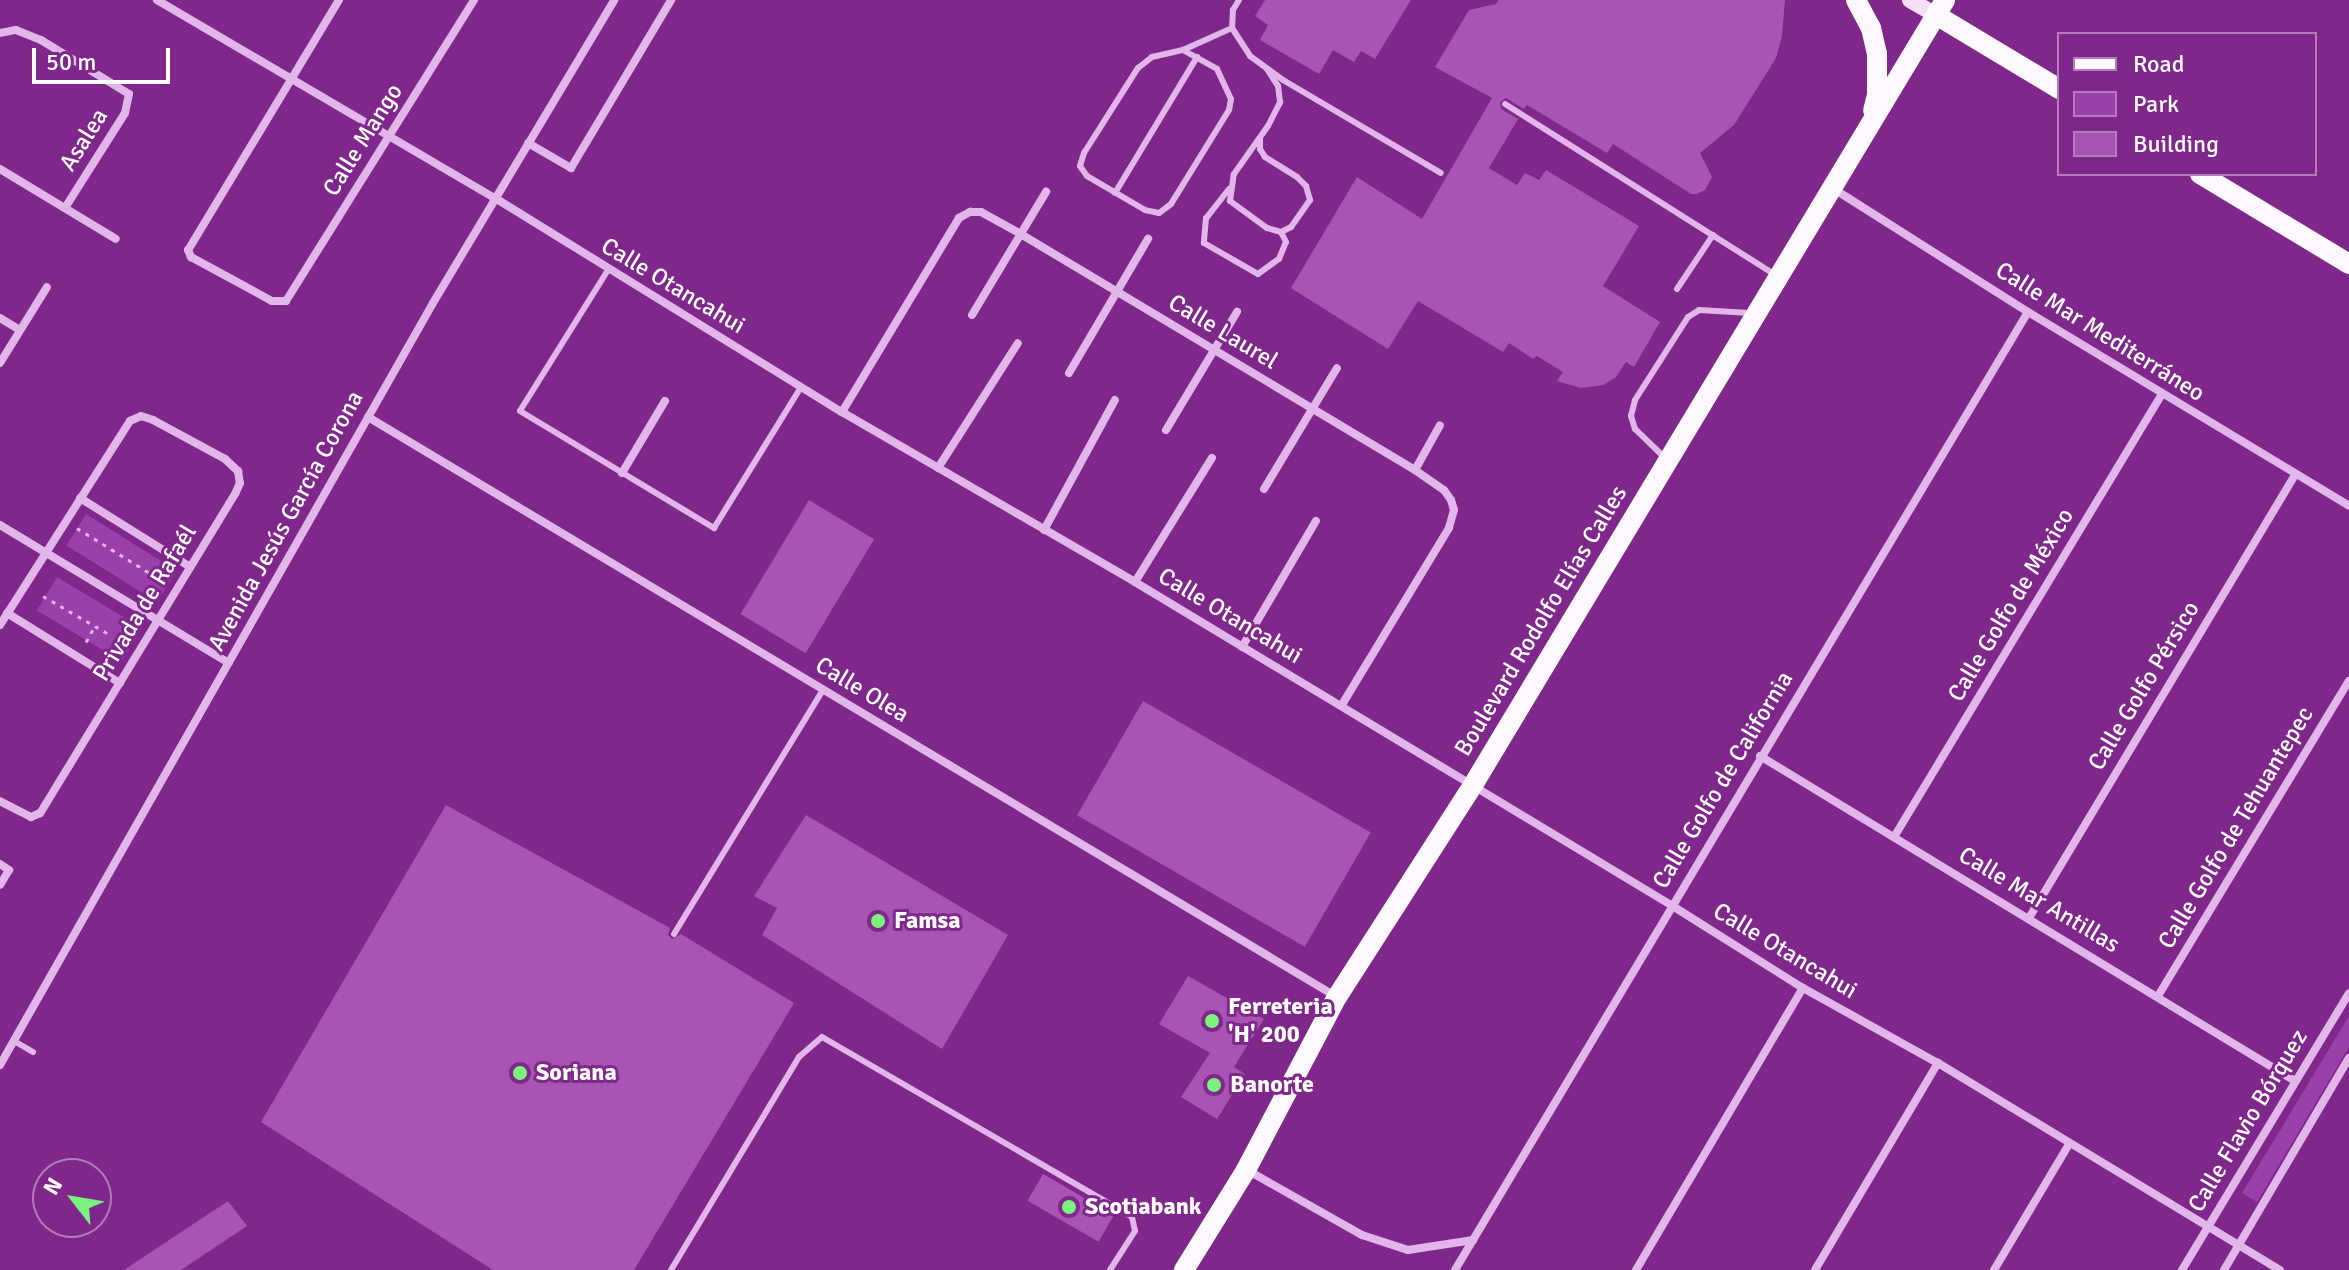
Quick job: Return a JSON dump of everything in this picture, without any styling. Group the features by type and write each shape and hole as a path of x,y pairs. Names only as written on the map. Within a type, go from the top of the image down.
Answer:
{"main road":[{"path":"1856,0 1871,28 1877,53 1877,95 1869,128"},
{"path":"1910,0 1941,8 2057,88"},
{"name":"Boulevard Rodolfo Elías Calles","path":"1184,1270 1246,1170 1337,997 1473,785 1941,8"},
{"path":"2203,176 2349,264"}],"street":[{"name":"Calle Otancahui","path":"157,0 495,198 842,412 1135,582 1803,988 1938,1063 2280,1270"},
{"path":"291,79 339,0"},
{"name":"Calle Mango","path":"291,79 190,247 191,257 272,301 286,301 474,0"},
{"name":"Avenida Jesús García Corona","path":"0,1065 368,417 614,0"},
{"path":"528,143 571,168 671,0"},
{"name":"Asalea","path":"0,33 16,30 41,40 129,94 125,113 65,208"},
{"path":"0,169 116,239"},
{"name":"Calle Mar Mediterráneo","path":"1833,189 2028,312 2349,506"},
{"path":"972,315 1046,192"},
{"name":"Calle Laurel","path":"842,412 959,218 970,212 981,212 1019,233 1415,470 1444,490 1451,500 1454,510 1449,528 1341,706"},
{"path":"1069,373 1148,239"},
{"path":"2,356 47,287"},
{"path":"1166,430 1237,312"},
{"name":"Calle Golfo de California","path":"1455,1270 2028,312"},
{"path":"0,318 20,330"},
{"path":"938,468 1018,343"},
{"path":"1264,489 1337,368"},
{"name":"Calle Golfo de México","path":"1894,837 2162,394"},
{"path":"1044,530 1115,400"},
{"path":"622,473 665,401"},
{"name":"Privada de Rafaél","path":"0,801 22,814 37,817 159,623 189,566 235,494 241,476 225,459 153,420 139,417 125,427 80,498"},
{"name":"Calle Olea","path":"368,417 1337,997"},
{"path":"1415,470 1440,425"},
{"path":"1135,582 1212,458"},
{"name":"Calle Golfo Pérsico","path":"2029,918 2295,475"},
{"path":"0,625 80,498 189,566"},
{"path":"1242,647 1316,521"},
{"path":"0,525 229,663"},
{"path":"7,613 120,683"},
{"name":"Calle Golfo de Tehuantepec","path":"2158,996 2349,681"},
{"name":"Calle Mar Antillas","path":"1760,756 2295,1081"},
{"path":"0,864 9,870 0,885"},
{"path":"1636,1270 1803,988"},
{"name":"Calle Flavio Bórquez","path":"2182,1270 2349,993"},
{"path":"2224,1270 2349,1058"},
{"path":"1815,1270 1938,1063"},
{"path":"1994,1270 2069,1144"},
{"path":"1246,1170 1362,1235 1408,1250 1473,1240"}],"lane":[{"path":"1239,0 1231,17 1232,28 1241,46 1267,69 1441,173"},
{"path":"1183,50 1217,69 1231,99 1229,110 1171,204 1159,213 1145,210 1087,176 1080,166 1084,153 1138,68 1152,57 1183,50 1232,28"},
{"path":"1115,193 1197,57"},
{"path":"1229,189 1230,201 1243,214 1281,232 1286,242 1279,259 1258,274 1204,243 1206,218 1229,189 1234,174 1260,138 1280,102 1278,86 1267,69"},
{"path":"1505,104 1779,277"},
{"path":"1260,138 1260,149 1265,157 1297,177 1306,186 1310,200 1300,216 1281,232"},
{"path":"1677,289 1713,235"},
{"path":"608,270 520,411 622,473 714,528 801,387"},
{"path":"1668,460 1635,429 1631,416 1635,400 1688,317 1699,310 1758,313"},
{"path":"674,934 823,690"},
{"path":"671,1270 799,1057 814,1040 822,1037 1132,1217 1135,1231 1110,1270"},
{"path":"14,1041 33,1052"}],"path":[{"path":"76,527 169,585"},
{"path":"118,554 123,546"},
{"path":"43,596 107,633"},
{"path":"86,642 95,626"}],"green space":[{"path":"86,514 177,571 157,602 66,545"},
{"path":"57,577 142,628 122,661 37,610"},
{"path":"2349,1016 2349,1047 2257,1202 2242,1193"}],"building":[{"path":"1265,0 1411,0 1375,59 1361,51 1354,62 1333,50 1319,74 1260,40 1268,25 1255,16"},
{"path":"1499,0 1785,0 1782,36 1776,58 1734,125 1700,153 1712,177 1705,190 1697,194 1691,194 1613,144 1607,153 1527,105 1524,109 1506,98 1500,102 1501,109 1518,119 1489,168 1517,185 1525,173 1539,180 1546,170 1639,226 1603,286 1660,322 1634,367 1626,362 1616,377 1603,385 1581,388 1557,381 1563,372 1537,356 1533,359 1509,343 1503,352 1418,301 1388,349 1291,288 1357,177 1422,219 1492,98 1435,67 1469,10 1496,4"},
{"path":"809,500 874,539 806,653 740,614"},
{"path":"1143,701 1371,833 1305,947 1077,815"},
{"name":"Soriana","path":"446,805 670,928 668,935 672,939 681,934 794,1003 634,1270 493,1270 261,1122"},
{"name":"Famsa","path":"806,815 1008,935 942,1049 762,935 777,908 754,896"},
{"name":"Ferreteria 'H' 200","path":"1188,976 1264,1019 1234,1067 1245,1074 1217,1119 1181,1097 1210,1053 1159,1024"},
{"name":"Scotiabank","path":"1043,1174 1114,1215 1099,1242 1028,1201"},
{"path":"228,1201 247,1226 181,1270 124,1270"}],"place":[{"name":"Famsa","path":"878,921"},
{"name":"Ferreteria 'H' 200","path":"1212,1021"},
{"name":"Soriana","path":"520,1073"},
{"name":"Banorte","path":"1214,1085"},
{"name":"Scotiabank","path":"1069,1207"}]}
